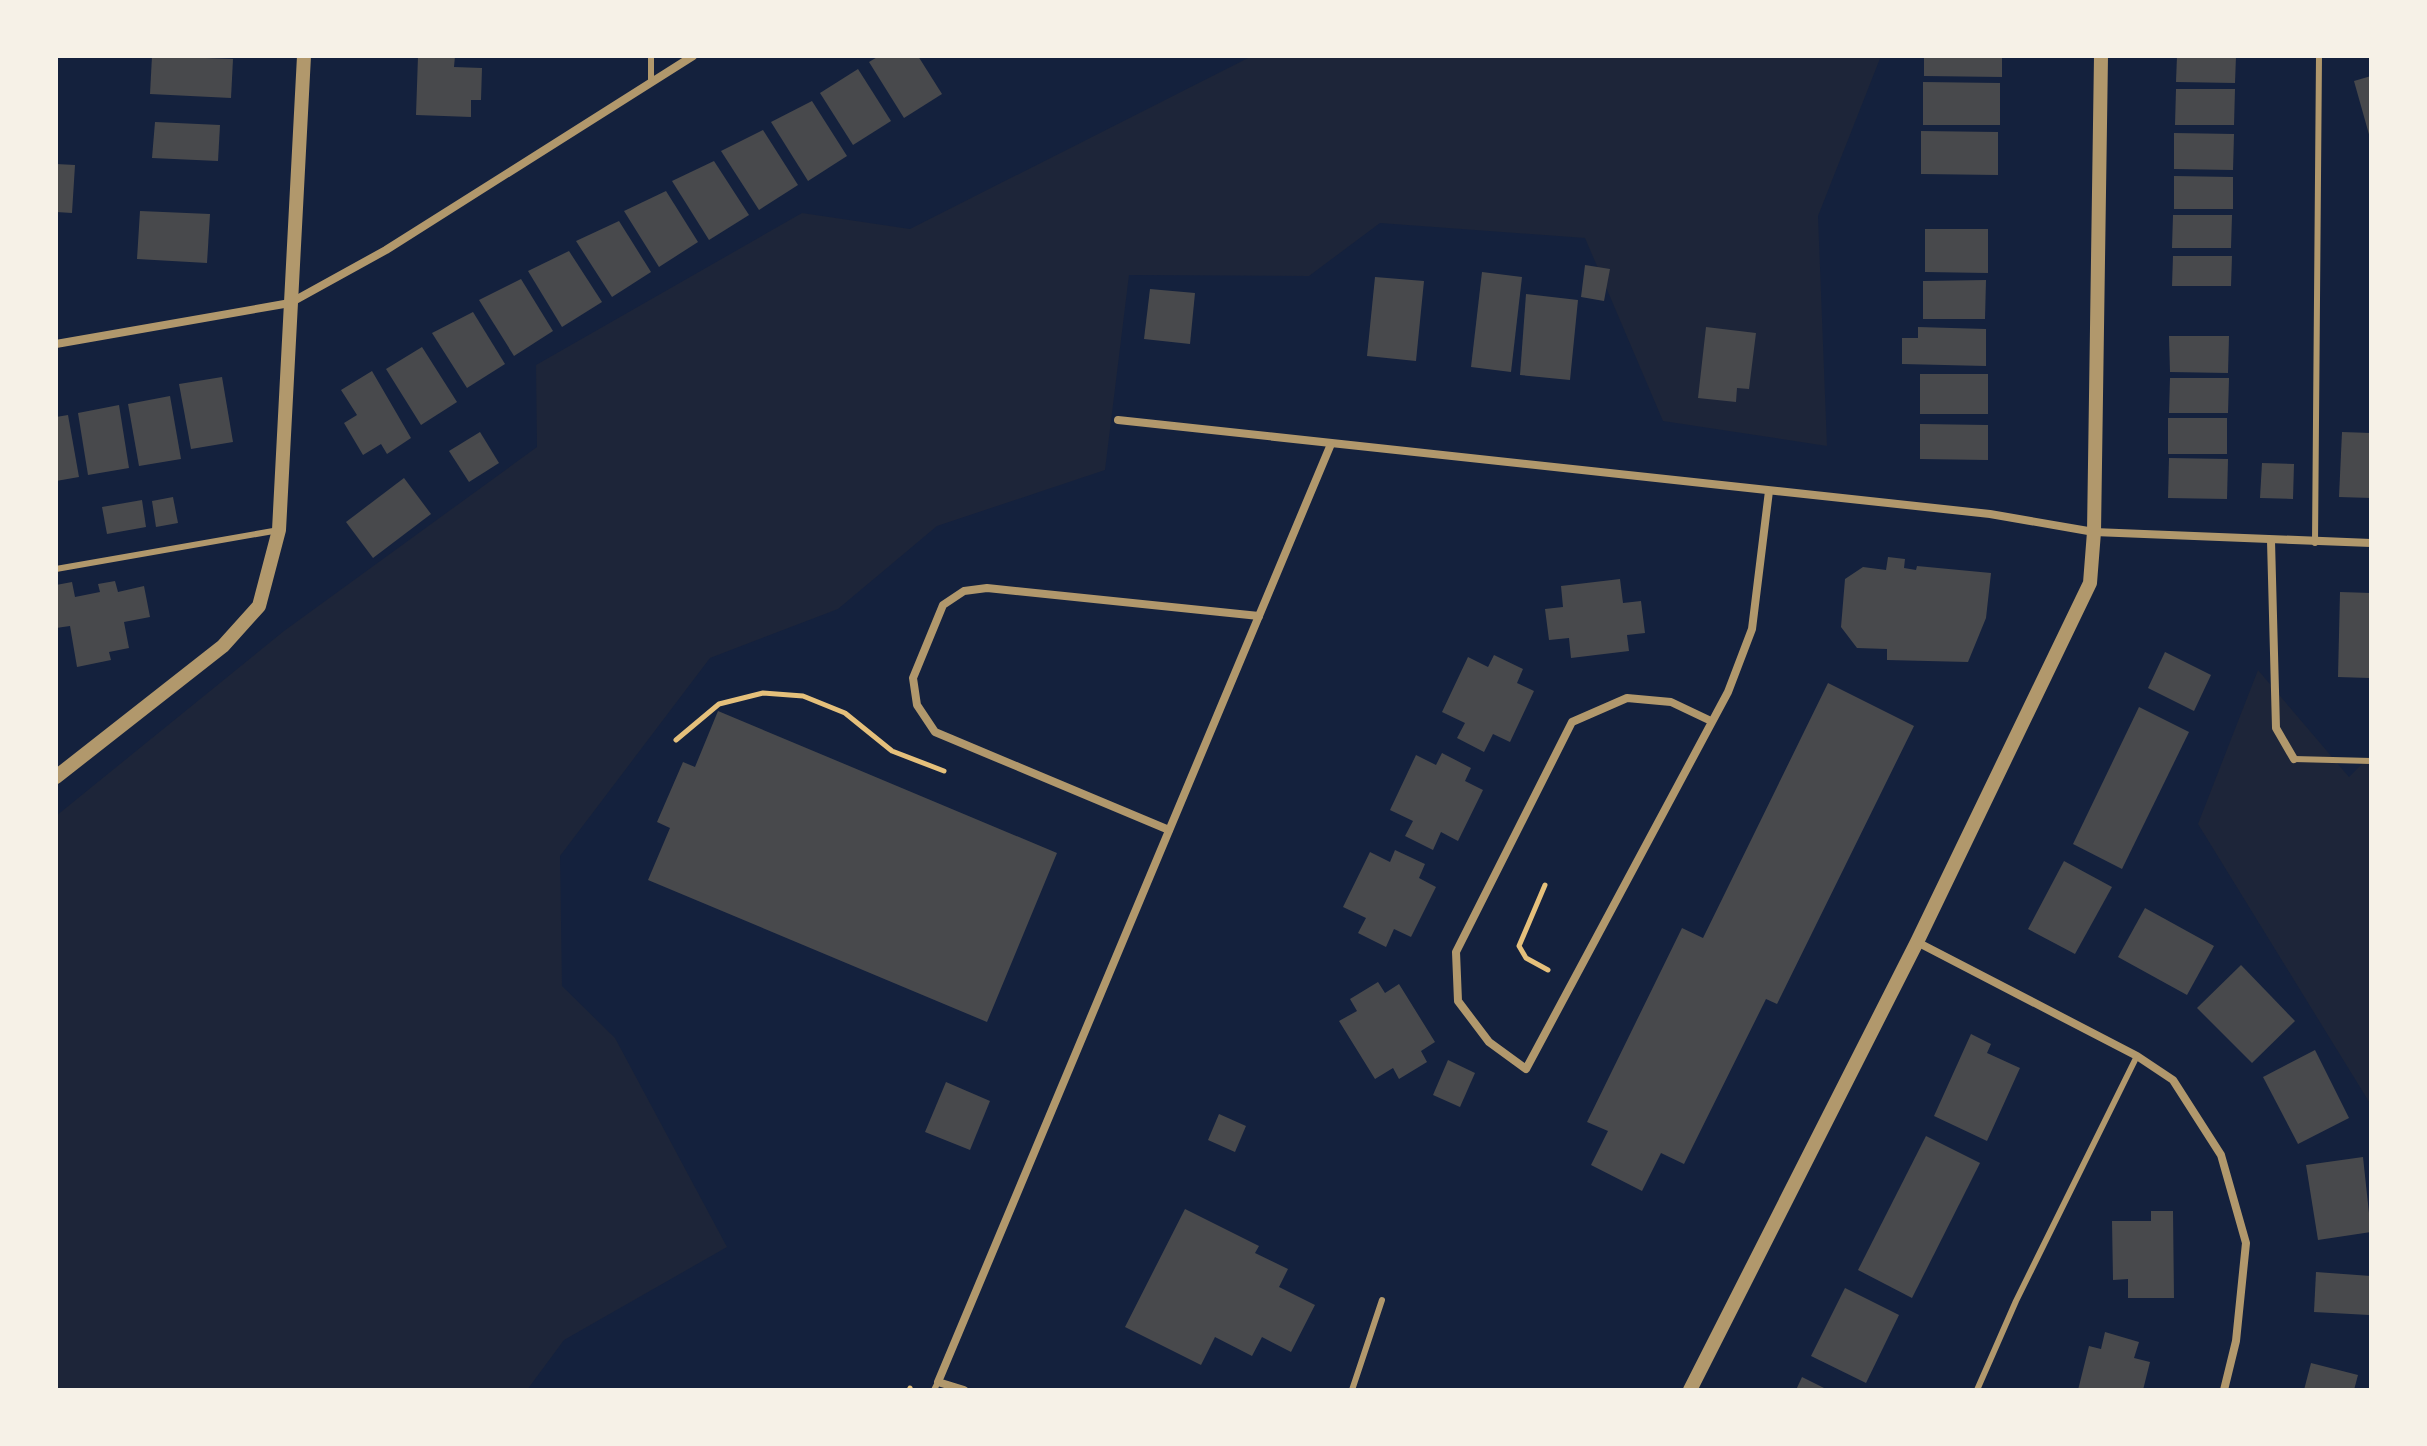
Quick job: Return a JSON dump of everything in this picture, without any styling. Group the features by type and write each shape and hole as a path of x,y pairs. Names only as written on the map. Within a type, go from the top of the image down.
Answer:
{"street":[{"path":"56,777 223,646 259,606 279,530 304,56"},
{"path":"56,344 290,303 386,250 693,56"},
{"path":"1690,1390 1917,942 2090,583 2094,532 2101,56"},
{"path":"1118,420 1990,514 2094,532 2371,543"},
{"path":"964,1390 936,1386 1331,444"},
{"path":"1711,721 1671,702 1627,698 1572,722 1456,952 1458,1001 1489,1042 1526,1069 1728,692 1752,629 1769,491"},
{"path":"2271,541 2276,728 2294,759"},
{"path":"1169,830 935,732 917,705 913,678 943,605 964,591 987,588 1259,616"},
{"path":"1917,942 2137,1056 2173,1080 2221,1155 2246,1243 2236,1341 2224,1390"}],"lane":[{"path":"651,56 651,81"},
{"path":"2315,543 2319,56"},
{"path":"56,569 279,530"},
{"path":"2294,759 2371,761"},
{"path":"1977,1390 2016,1301 2137,1056"},
{"path":"1352,1390 1382,1300"}],"path":[{"path":"676,740 719,704 763,693 803,696 845,713 892,751 944,771"},
{"path":"1545,885 1519,946 1526,958 1548,970"}],"shaded area":[{"path":"1252,56 1881,56 1818,216 1827,446 1663,421 1585,238 1380,223 1309,276 1129,275 1105,470 937,526 838,609 710,658 560,856 562,986 615,1038 727,1247 564,1340 527,1390 56,1390 56,816 284,631 537,447 536,365 802,213 910,229"},
{"path":"2258,670 2349,777 2371,755 2371,1105 2198,824"}],"building":[{"path":"152,56 233,59 231,98 150,94"},
{"path":"418,56 455,56 454,67 482,68 481,100 471,100 471,117 416,115"},
{"path":"879,56 918,56 942,94 904,118 869,62"},
{"path":"1924,56 2002,56 2002,77 1924,76"},
{"path":"2177,56 2236,56 2235,83 2176,82"},
{"path":"858,69 891,121 853,145 820,93"},
{"path":"2371,76 2371,138 2370,138 2354,81"},
{"path":"1923,82 2000,83 2000,125 1923,125"},
{"path":"2176,89 2235,89 2234,125 2175,125"},
{"path":"812,101 847,156 808,181 771,122"},
{"path":"155,122 220,125 218,161 152,158"},
{"path":"763,130 798,185 759,210 721,151"},
{"path":"1921,131 1998,132 1998,175 1921,174"},
{"path":"2174,133 2234,134 2233,170 2174,169"},
{"path":"714,161 749,215 709,240 672,181"},
{"path":"56,164 75,165 72,213 56,212"},
{"path":"2174,176 2233,177 2233,209 2174,209"},
{"path":"666,191 698,242 659,267 624,211"},
{"path":"140,211 210,214 207,263 137,259"},
{"path":"2173,215 2232,215 2231,248 2172,248"},
{"path":"619,221 651,272 612,297 576,241"},
{"path":"1925,229 1988,229 1988,273 1925,272"},
{"path":"569,251 602,302 562,327 528,271"},
{"path":"2173,256 2232,256 2231,286 2172,286"},
{"path":"1585,265 1610,269 1604,301 1581,297"},
{"path":"1482,272 1522,277 1511,372 1471,367"},
{"path":"1375,277 1424,281 1416,361 1367,356"},
{"path":"521,279 553,331 514,356 479,300"},
{"path":"1986,280 1985,319 1923,319 1923,281"},
{"path":"1150,289 1195,293 1190,344 1144,339"},
{"path":"1526,294 1578,300 1570,380 1520,375"},
{"path":"473,312 505,364 467,388 432,333"},
{"path":"1706,327 1756,333 1749,389 1737,388 1736,402 1698,398"},
{"path":"1918,327 1986,329 1986,366 1902,364 1902,338 1918,338"},
{"path":"2169,336 2229,336 2228,373 2170,372"},
{"path":"422,347 457,402 421,425 386,369"},
{"path":"372,371 411,438 387,454 381,444 363,455 344,423 357,415 341,390"},
{"path":"1920,374 1988,374 1988,414 1920,414"},
{"path":"222,377 233,442 191,449 179,384"},
{"path":"2170,378 2229,378 2228,413 2169,413"},
{"path":"170,396 181,459 139,466 128,404"},
{"path":"119,405 129,468 88,475 78,413"},
{"path":"68,415 79,477 56,481 56,417"},
{"path":"2168,418 2227,418 2227,454 2168,454"},
{"path":"1920,424 1988,425 1988,460 1920,459"},
{"path":"480,432 499,463 469,482 449,451"},
{"path":"2342,432 2371,433 2371,498 2339,497"},
{"path":"2169,458 2228,459 2227,499 2168,498"},
{"path":"2262,463 2294,464 2293,499 2260,498"},
{"path":"404,478 431,514 373,558 346,522"},
{"path":"173,497 178,523 156,527 152,501"},
{"path":"142,500 146,527 107,534 102,507"},
{"path":"1888,557 1905,559 1904,568 1916,570 1917,566 1991,573 1986,618 1968,662 1887,660 1887,649 1857,648 1841,627 1845,579 1863,567 1886,570"},
{"path":"1620,579 1623,603 1641,601 1645,633 1627,635 1629,651 1571,658 1569,638 1549,640 1545,609 1563,607 1561,586"},
{"path":"115,581 118,592 144,586 150,617 124,622 129,648 109,652 111,660 77,667 70,626 56,628 56,585 72,582 75,597 100,592 98,584"},
{"path":"2340,592 2371,593 2369,678 2338,677"},
{"path":"2165,652 2211,675 2194,711 2148,688"},
{"path":"1494,655 1523,669 1517,683 1534,691 1510,742 1493,734 1484,752 1457,738 1465,723 1442,712 1468,657 1488,667"},
{"path":"1828,683 1914,726 1777,1004 1766,999 1684,1164 1661,1153 1642,1191 1591,1165 1608,1131 1587,1122 1682,928 1703,938"},
{"path":"2139,707 2189,732 2122,869 2073,844"},
{"path":"718,711 1057,853 987,1022 648,880 670,828 657,822 683,762 695,767"},
{"path":"1442,753 1471,768 1465,781 1483,790 1458,841 1441,832 1433,850 1405,836 1413,821 1390,810 1416,755 1436,765"},
{"path":"1395,850 1425,864 1419,878 1436,887 1411,937 1394,929 1386,947 1358,933 1366,918 1343,907 1370,852 1390,862"},
{"path":"2064,861 2112,887 2075,954 2028,929"},
{"path":"2145,908 2214,946 2187,995 2118,957"},
{"path":"2241,965 2295,1021 2252,1063 2197,1008"},
{"path":"1378,982 1385,993 1399,984 1435,1042 1421,1051 1427,1062 1399,1079 1393,1068 1375,1079 1339,1021 1357,1011 1350,999"},
{"path":"1971,1034 1991,1044 1987,1053 2020,1068 1987,1141 1934,1116"},
{"path":"2315,1050 2349,1118 2298,1144 2263,1077"},
{"path":"1448,1060 1475,1073 1460,1107 1433,1095"},
{"path":"946,1082 990,1101 970,1150 925,1132"},
{"path":"1219,1114 1246,1126 1235,1152 1208,1140"},
{"path":"1926,1136 1980,1163 1912,1298 1858,1270"},
{"path":"2363,1157 2371,1232 2318,1240 2306,1165"},
{"path":"1185,1209 1259,1246 1255,1253 1288,1269 1279,1287 1315,1305 1291,1352 1262,1337 1252,1356 1215,1337 1201,1365 1125,1327"},
{"path":"2151,1211 2173,1211 2174,1298 2128,1298 2128,1279 2113,1280 2112,1221 2151,1221"},
{"path":"2316,1272 2371,1276 2369,1315 2314,1312"},
{"path":"1845,1288 1899,1315 1866,1383 1811,1356"},
{"path":"2105,1332 2139,1342 2134,1358 2150,1362 2143,1390 2078,1390 2089,1346 2101,1349"},
{"path":"2311,1363 2358,1375 2354,1390 2304,1390"},
{"path":"1802,1377 1828,1390 1796,1390"}]}
